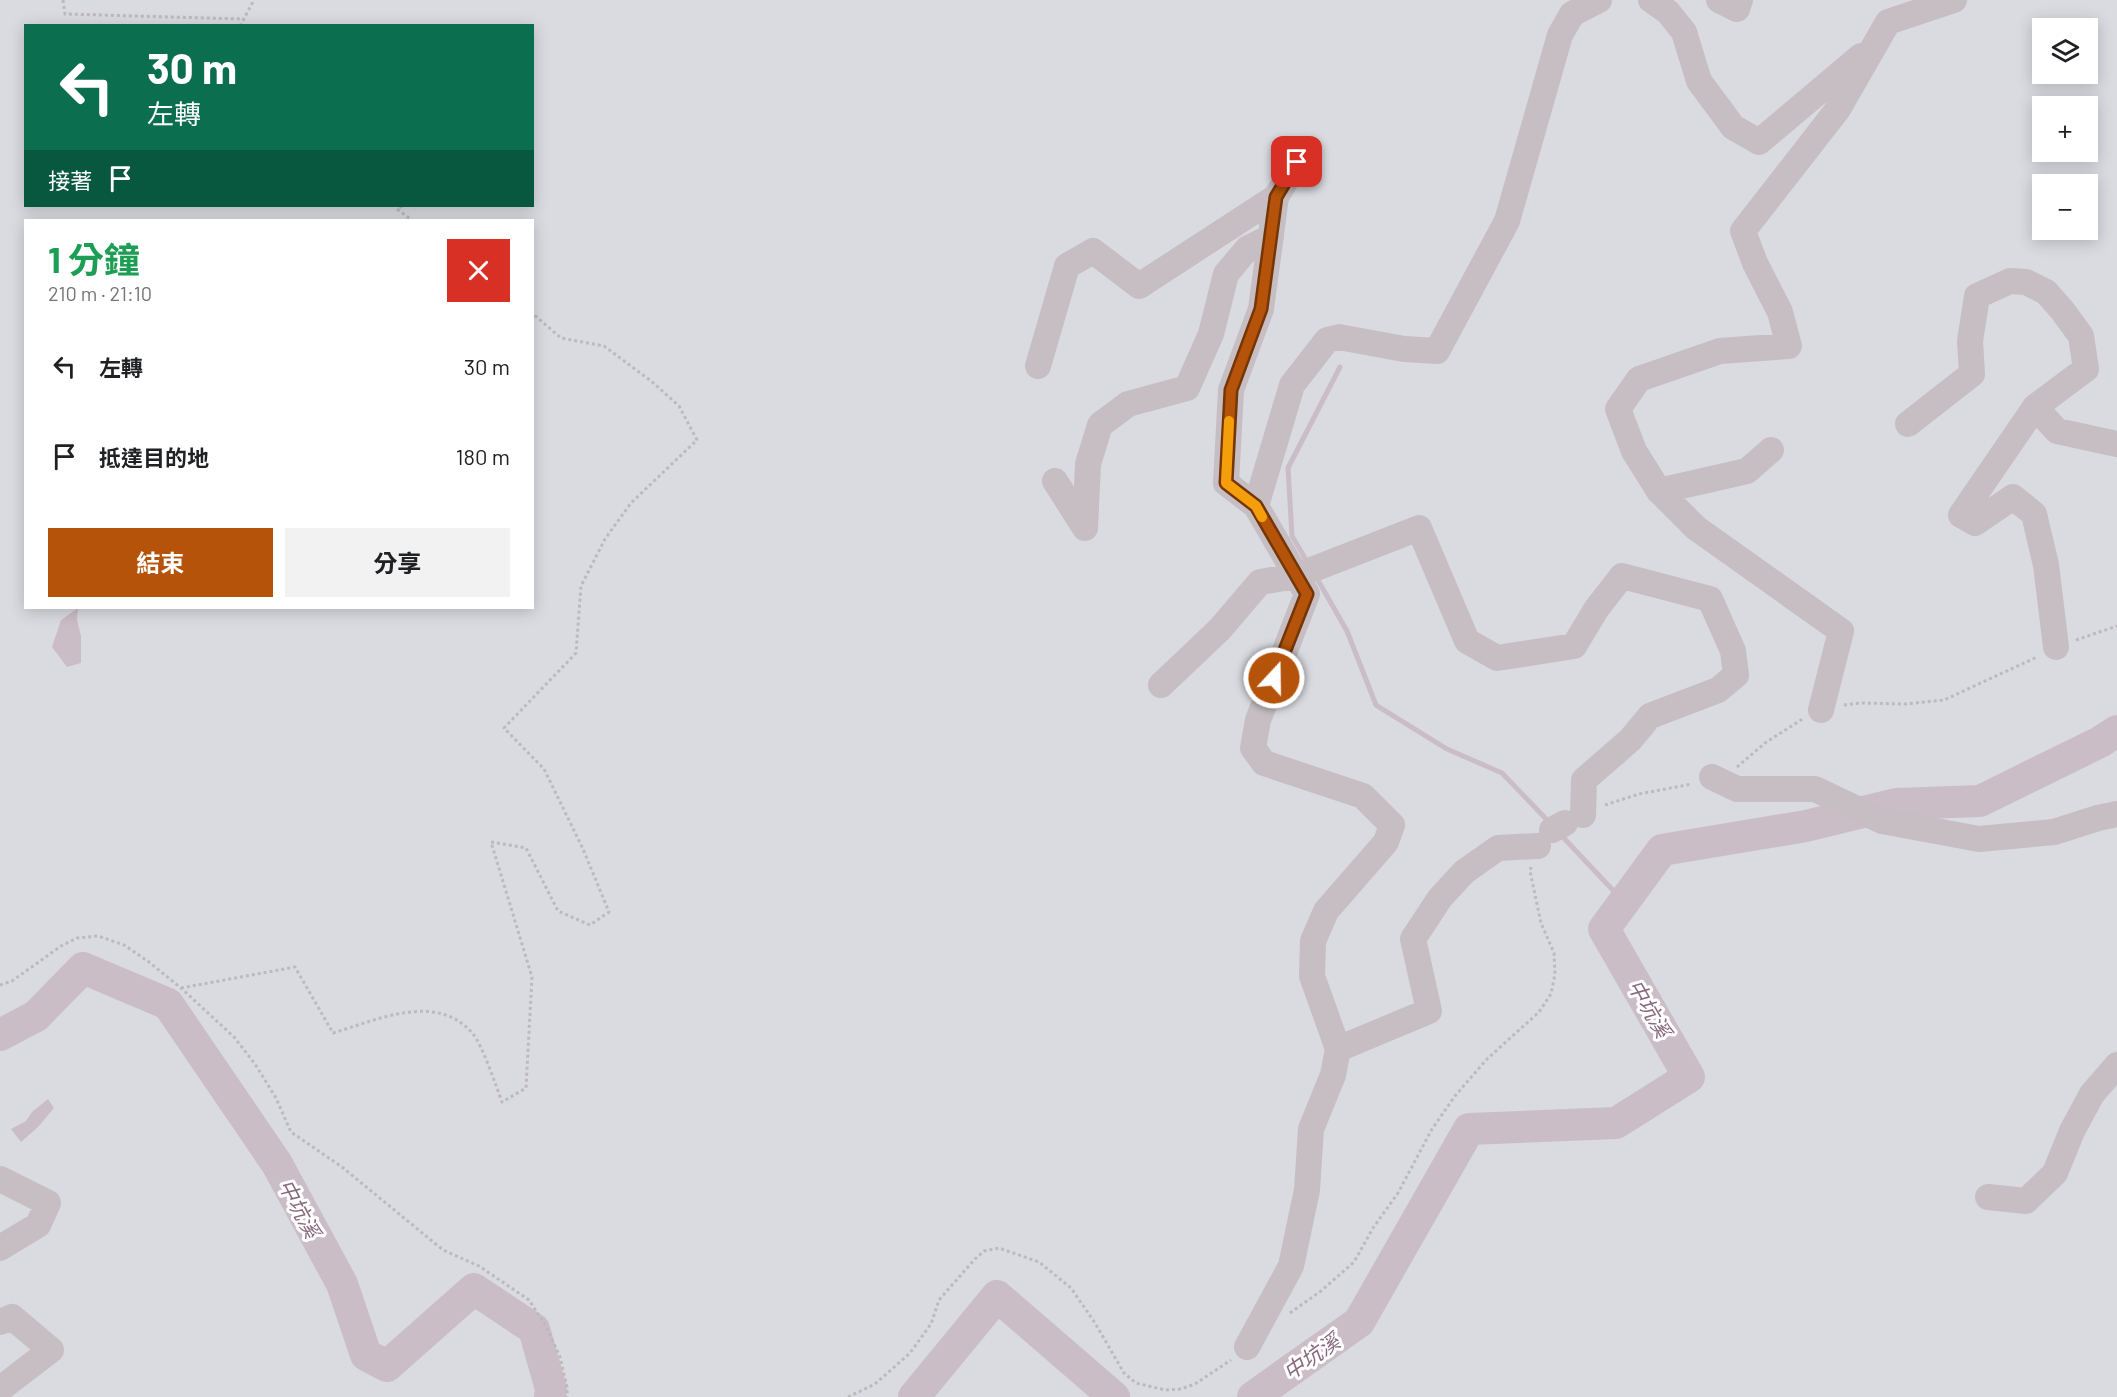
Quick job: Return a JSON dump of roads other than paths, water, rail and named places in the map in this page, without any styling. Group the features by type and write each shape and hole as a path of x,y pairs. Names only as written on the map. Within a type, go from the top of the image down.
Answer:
{"street":[{"path":"1256,506 1292,385 1326,340 1339,337 1404,349 1437,351 1507,221 1560,35 1572,15 1599,0"},
{"path":"1651,0 1668,12 1684,32 1699,81 1733,127 1759,142 1877,42"},
{"path":"1719,0 1737,9 1740,0"},
{"path":"1821,710 1841,631 1696,528 1659,491 1634,451 1618,409 1639,379 1720,351 1789,346 1779,312 1755,263 1743,231 1838,109 1888,22 1954,0"},
{"path":"1247,1347 1291,1266 1307,1190 1311,1129 1333,1076 1338,1049 1312,976 1313,941 1326,911 1386,842 1392,825 1363,796 1264,763 1253,748 1258,720 1307,594 1306,572 1256,506 1226,483 1231,390 1261,309 1276,197 1297,162"},
{"path":"1038,366 1067,266 1093,251 1139,286 1276,197"},
{"path":"1055,481 1085,528 1088,464 1100,425 1128,405 1186,388 1211,334 1226,274 1247,249 1271,237"},
{"path":"1908,424 1972,374 1970,341 1977,296 2010,281 2026,282 2046,292 2062,309 2081,336 2086,369 2035,407 1961,515 1975,523 2013,497 2034,514 2046,565 2056,647"},
{"path":"2035,407 2057,430 2117,444"},
{"path":"1659,491 1747,471 1771,450"},
{"path":"1161,685 1220,628 1260,582 1306,572 1419,528 1467,641 1497,658 1574,646 1597,608 1622,576 1710,599 1733,651 1736,675 1718,690 1650,716 1630,740 1584,780 1560,828 1498,848 1464,872 1440,898 1413,939 1430,1011 1338,1049"},
{"path":"1712,777 1737,789 1815,789 1882,821 1980,839 2055,832 2117,814"},
{"path":"1988,1197 2026,1201 2055,1173 2072,1131 2092,1094 2117,1065"},
{"path":"0,1179 48,1203 38,1225 0,1248"},
{"path":"0,1322 12,1317 51,1350 0,1389"}],"waterway":[{"path":"1309,565 1292,536 1288,468 1340,367"},
{"path":"1315,575 1347,631 1376,705 1447,749 1502,773 1550,823"},
{"name":"中坑溪","path":"1253,1397 1359,1322 1469,1129 1616,1123 1689,1077 1604,929 1662,850 1806,826 1896,804 1980,801 2100,742 2117,731"},
{"path":"1560,834 1624,902"},
{"name":"中坑溪","path":"0,1035 36,1016 83,968 168,1004 277,1164 342,1284 366,1355 387,1366 474,1289 534,1329 551,1389 550,1397"},
{"name":"中坑溪","path":"914,1397 997,1296 1114,1397"}]}
